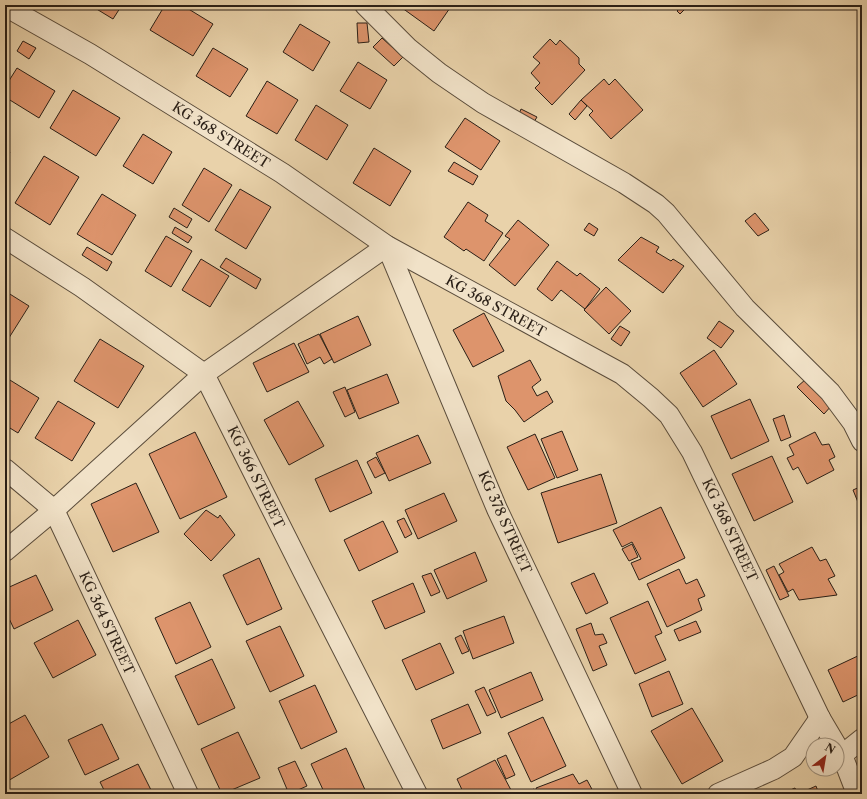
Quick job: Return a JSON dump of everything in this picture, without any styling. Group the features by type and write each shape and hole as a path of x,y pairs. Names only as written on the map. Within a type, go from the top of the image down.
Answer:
{"street":[{"path":"365,5 408,48 438,73 483,103 624,183 656,204 666,213 745,308 830,392 853,423 862,441"},
{"name":"KG 368 STREET","path":"5,6 90,54 282,173 387,246 622,374 651,398 669,415 692,452 820,718 831,737"},
{"name":"KG 366 STREET","path":"5,238 82,287 204,374 417,794"},
{"path":"5,551 54,510 204,374 387,246"},
{"name":"KG 378 STREET","path":"387,246 497,509 632,794"},
{"name":"KG 364 STREET","path":"5,469 54,510 188,794"},
{"path":"718,794 774,769 793,757 820,718"},
{"path":"845,746 862,739"},
{"name":"KG 368 STREET","path":"845,766 857,794"}],"building":[{"path":"90,5 122,5 113,19"},
{"path":"165,5 182,5 213,24 193,56 150,30"},
{"path":"398,5 452,5 434,31"},
{"path":"683,5 686,8 680,14 677,11"},
{"path":"357,23 367,23 369,42 358,43"},
{"path":"300,24 330,42 313,71 283,52"},
{"path":"382,38 403,57 394,66 373,47"},
{"path":"550,39 556,45 560,40 579,58 579,64 585,70 552,105 535,88 540,83 531,73 540,63 533,57"},
{"path":"23,41 36,48 29,59 17,51"},
{"path":"213,48 248,69 230,97 196,76"},
{"path":"358,62 387,80 370,109 340,91"},
{"path":"17,68 55,91 39,118 5,97 5,87"},
{"path":"604,79 609,85 615,79 643,110 611,139 589,115 593,111 581,100"},
{"path":"267,81 298,100 277,134 246,116"},
{"path":"73,90 120,118 96,156 50,128"},
{"path":"581,100 587,106 575,120 569,114"},
{"path":"316,105 348,125 327,160 295,140"},
{"path":"521,109 537,117 534,122 519,114"},
{"path":"465,118 500,141 481,170 445,147"},
{"path":"143,134 172,152 153,184 123,166"},
{"path":"374,148 411,171 390,206 353,183"},
{"path":"5,149 10,152 5,160"},
{"path":"44,156 79,177 50,225 15,203"},
{"path":"454,162 478,176 473,185 448,171"},
{"path":"204,168 232,185 209,222 182,205"},
{"path":"240,189 271,207 246,249 215,230"},
{"path":"102,194 136,215 112,255 77,234"},
{"path":"468,202 488,215 485,221 503,233 484,261 466,249 464,251 444,237"},
{"path":"174,208 192,219 187,228 169,217"},
{"path":"755,213 769,230 758,236 745,221"},
{"path":"518,220 549,245 515,286 489,265 510,239 505,236"},
{"path":"589,223 598,229 594,236 584,230"},
{"path":"175,227 192,237 188,243 172,233"},
{"path":"166,236 192,251 171,287 145,271"},
{"path":"641,237 659,247 656,252 671,261 673,259 684,266 663,293 618,260"},
{"path":"87,247 112,262 107,271 82,255"},
{"path":"226,258 261,279 256,289 220,267"},
{"path":"201,259 229,276 210,307 182,290"},
{"path":"557,261 577,276 580,273 600,289 585,309 561,290 552,301 537,289"},
{"path":"606,287 631,311 609,334 584,310"},
{"path":"5,291 29,306 7,341 5,339"},
{"path":"484,313 504,351 473,367 453,330"},
{"path":"358,316 371,345 334,363 320,334"},
{"path":"719,321 734,331 721,348 707,338"},
{"path":"620,326 630,332 621,346 611,339"},
{"path":"319,334 332,359 324,364 320,357 307,364 298,344"},
{"path":"100,339 144,366 118,408 74,381"},
{"path":"294,343 309,372 267,392 253,363"},
{"path":"714,350 737,384 703,407 680,373"},
{"path":"530,360 541,380 532,387 537,396 547,391 553,402 524,422 506,401 498,376"},
{"path":"387,374 399,403 359,419 347,390"},
{"path":"5,377 39,398 18,433 5,425"},
{"path":"806,379 832,405 824,414 797,387"},
{"path":"345,387 355,412 345,417 333,392"},
{"path":"750,399 769,441 731,459 711,416"},
{"path":"58,401 95,423 72,461 35,438"},
{"path":"298,401 324,446 289,465 264,420"},
{"path":"784,415 791,437 781,441 773,419"},
{"path":"562,431 578,470 557,478 541,439"},
{"path":"195,432 227,497 180,519 149,454"},
{"path":"815,432 822,445 829,444 835,457 829,460 834,470 807,484 798,467 793,470 787,458 794,455 789,445"},
{"path":"535,434 555,478 528,490 507,447"},
{"path":"418,435 431,463 389,481 376,453"},
{"path":"772,456 793,502 754,521 732,474"},
{"path":"376,457 385,473 375,478 367,462"},
{"path":"357,460 372,493 330,512 315,479"},
{"path":"601,474 617,523 558,543 541,493"},
{"path":"136,483 159,532 113,552 91,504"},
{"path":"862,486 862,512 853,490"},
{"path":"444,493 457,521 418,539 405,510"},
{"path":"661,507 685,558 639,580 631,563 641,559 632,542 622,547 613,530"},
{"path":"206,510 218,518 220,515 235,535 211,561 184,534"},
{"path":"404,518 412,534 405,538 397,521"},
{"path":"383,521 398,552 359,571 344,540"},
{"path":"632,544 638,557 629,561 622,549"},
{"path":"812,547 820,561 826,559 835,576 828,579 837,595 799,600 793,589 788,592 779,575 784,572 779,564"},
{"path":"475,552 487,581 447,599 434,570"},
{"path":"259,558 282,609 247,625 223,575"},
{"path":"774,566 789,596 780,600 766,570"},
{"path":"679,569 686,584 697,579 705,596 698,599 702,610 667,627 647,584"},
{"path":"431,573 440,592 431,596 422,576"},
{"path":"594,573 608,603 586,614 571,583"},
{"path":"36,575 53,610 14,629 5,610 5,589"},
{"path":"413,583 425,612 385,629 372,601"},
{"path":"648,601 662,633 655,636 666,660 635,674 610,618"},
{"path":"190,602 211,647 176,664 155,618"},
{"path":"504,616 514,643 473,659 463,631"},
{"path":"78,620 96,655 53,678 34,643"},
{"path":"696,621 701,632 679,641 674,630"},
{"path":"591,623 595,635 603,634 607,643 599,646 607,665 593,671 576,629"},
{"path":"280,626 304,676 270,692 246,641"},
{"path":"461,635 469,651 462,654 455,638"},
{"path":"440,643 454,673 416,690 402,660"},
{"path":"862,654 862,693 843,702 828,670"},
{"path":"212,659 235,708 198,725 175,676"},
{"path":"669,671 683,704 652,717 639,684"},
{"path":"531,672 543,700 501,718 489,690"},
{"path":"315,685 337,732 301,749 279,701"},
{"path":"484,687 496,712 487,716 475,691"},
{"path":"5,690 9,696 5,698"},
{"path":"468,704 481,733 443,749 431,720"},
{"path":"692,708 723,761 682,784 651,731"},
{"path":"25,715 49,757 6,782 5,726"},
{"path":"543,717 566,766 531,782 508,733"},
{"path":"102,724 119,759 85,775 68,740"},
{"path":"238,732 260,778 222,794 201,749"},
{"path":"346,748 366,792 362,794 325,794 311,764"},
{"path":"506,755 515,775 506,779 497,759"},
{"path":"495,760 511,790 504,794 464,794 457,779"},
{"path":"295,761 307,786 289,794 278,768"},
{"path":"138,764 153,794 106,794 100,782"},
{"path":"573,774 579,784 587,780 594,793 539,794 536,788"},
{"path":"816,786 819,794 798,794"},
{"path":"795,788 798,794 781,794"},
{"path":"534,789 536,794 524,793"}]}
